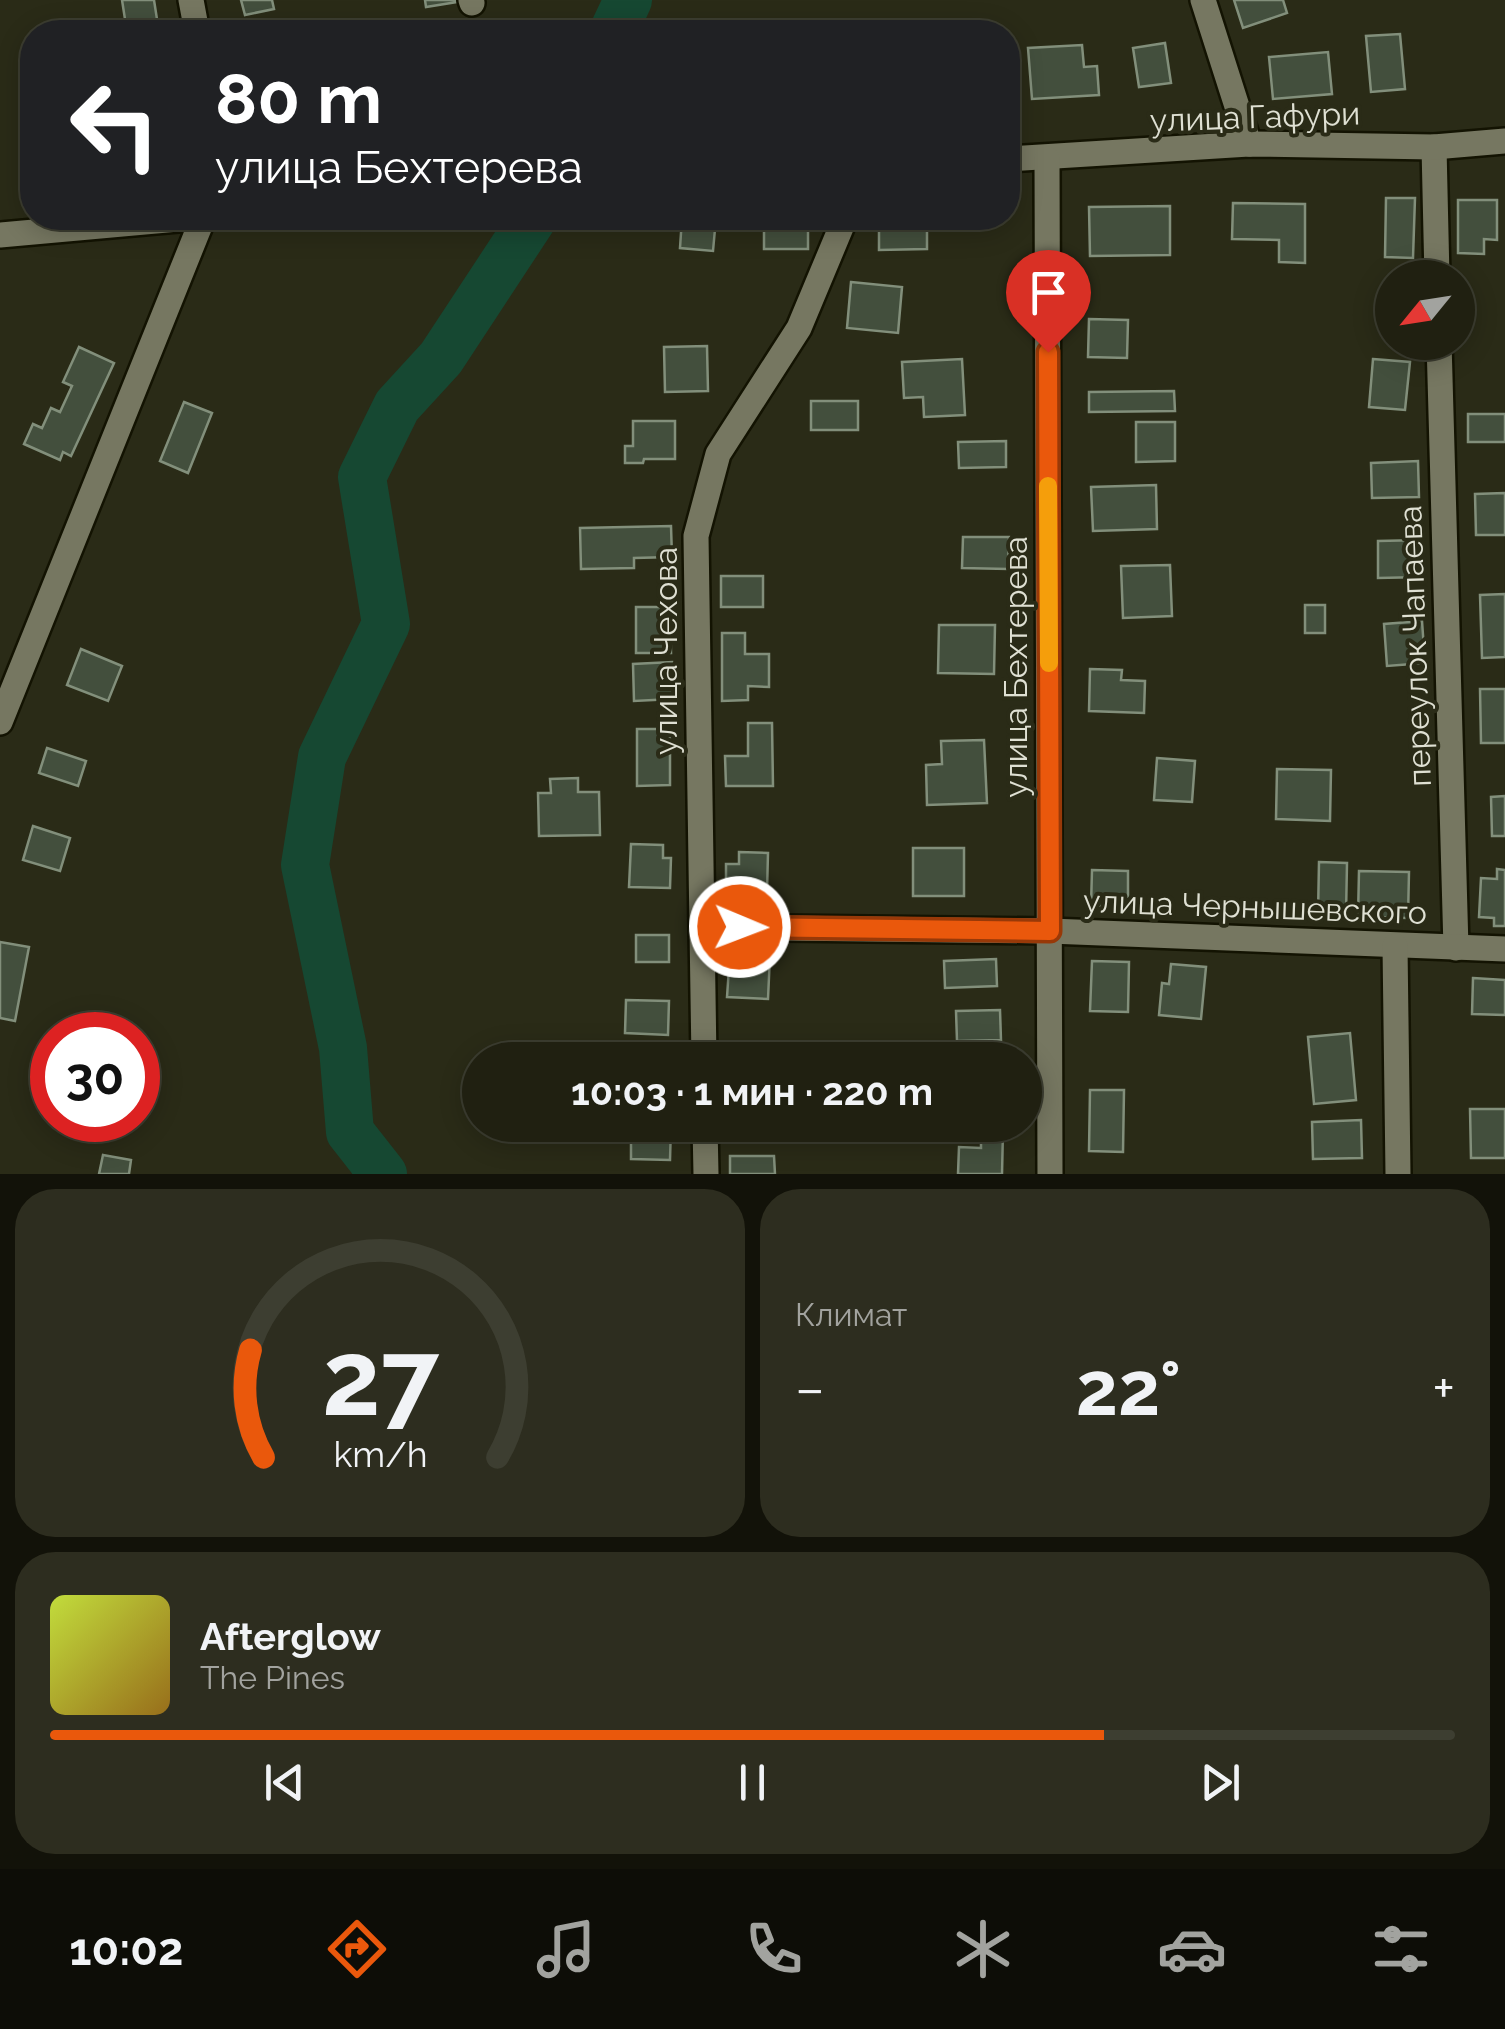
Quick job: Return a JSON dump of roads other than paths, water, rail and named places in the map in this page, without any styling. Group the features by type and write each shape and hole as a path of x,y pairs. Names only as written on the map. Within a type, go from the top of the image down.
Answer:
{"street":[{"path":"1203,0 1249,144"},
{"name":"улица Гафури","path":"1020,159 1249,144 1434,147 1505,141"},
{"path":"1434,147 1437,260"},
{"name":"улица Бехтерева","path":"1048,159 1050,1174"},
{"path":"0,235 56,230"},
{"path":"0,722 198,230"},
{"name":"улица Чехова","path":"704,1042 696,536 718,454 798,328 840,230"},
{"name":"переулок Чапаева","path":"1440,360 1456,948"},
{"name":"улица Чернышевского","path":"702,927 1050,931 1505,949"},
{"path":"1395,946 1398,1174"},
{"path":"705,1142 706,1174"}],"waterway":[{"path":"619,20 628,0"},
{"path":"383,1174 350,1132 343,1048 305,865 322,757 386,624 362,477 397,406 441,358 525,230"},
{"path":"356,1174 364,1150"}]}
